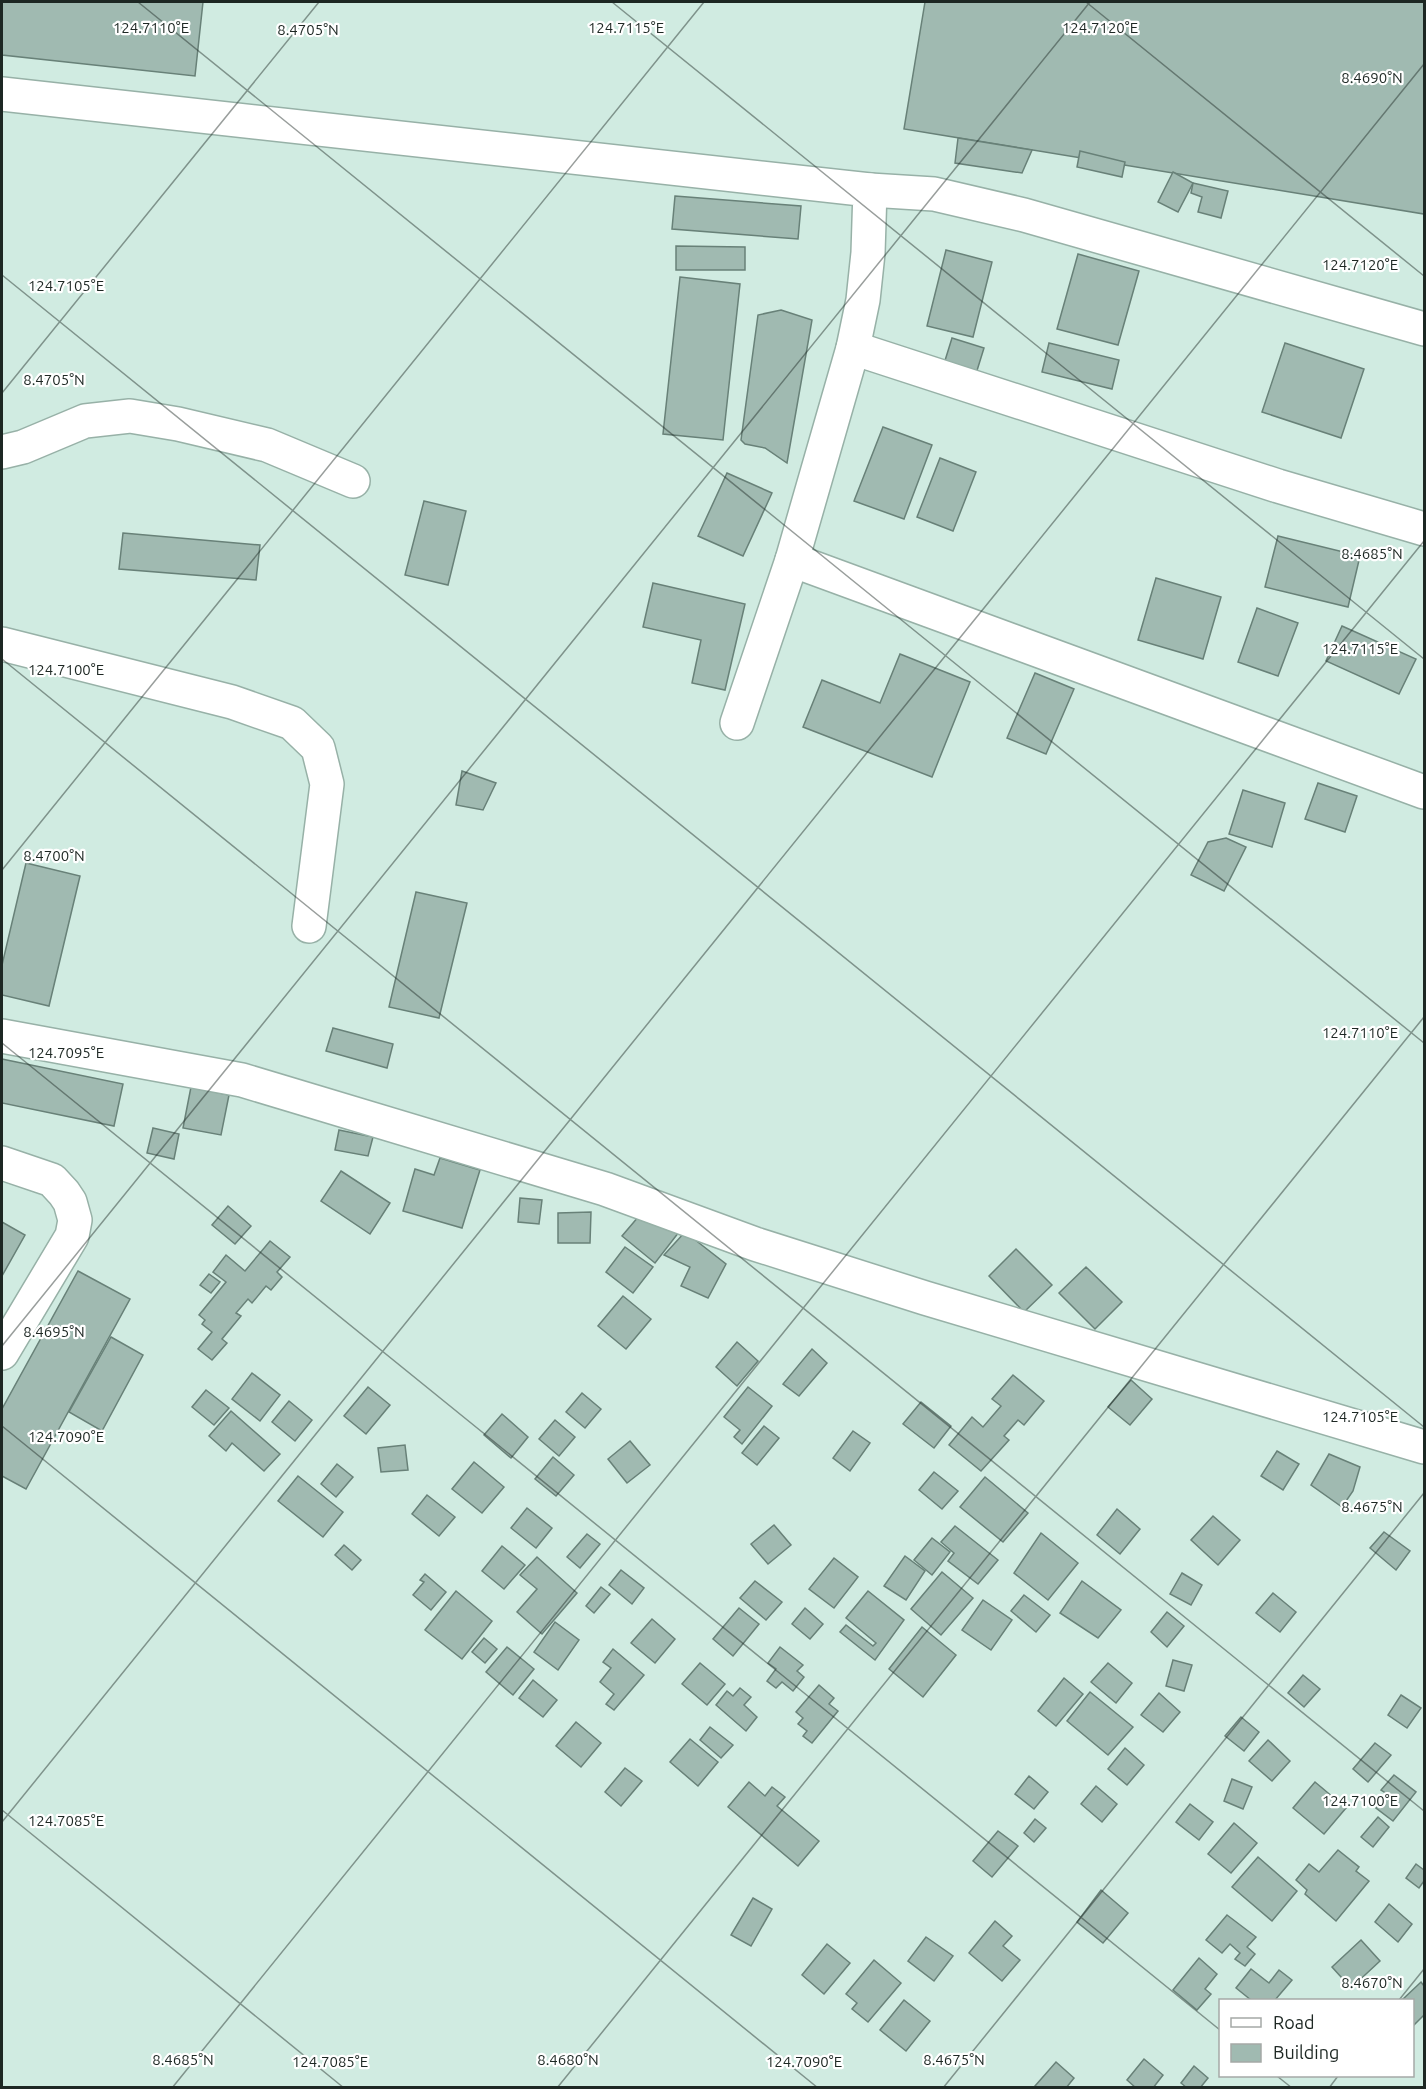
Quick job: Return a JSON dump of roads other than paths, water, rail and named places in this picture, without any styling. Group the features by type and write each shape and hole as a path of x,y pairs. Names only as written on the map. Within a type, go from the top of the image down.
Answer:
{"street":[{"path":"2,94 870,190 934,194 1013,213 1425,329"},
{"path":"737,723 792,560 853,348 863,300 870,190"},
{"path":"853,348 1278,486 1425,529"},
{"path":"2,452 23,447 85,421 130,416 178,424 267,445 352,481"},
{"path":"792,560 1425,792"},
{"path":"2,644 232,702 292,723 318,748 327,784 309,926"},
{"path":"2,1036 242,1080 605,1189 755,1244 925,1298 1425,1448"},
{"path":"2,1163 52,1180 64,1193 75,1220 72,1236 2,1353"}]}
